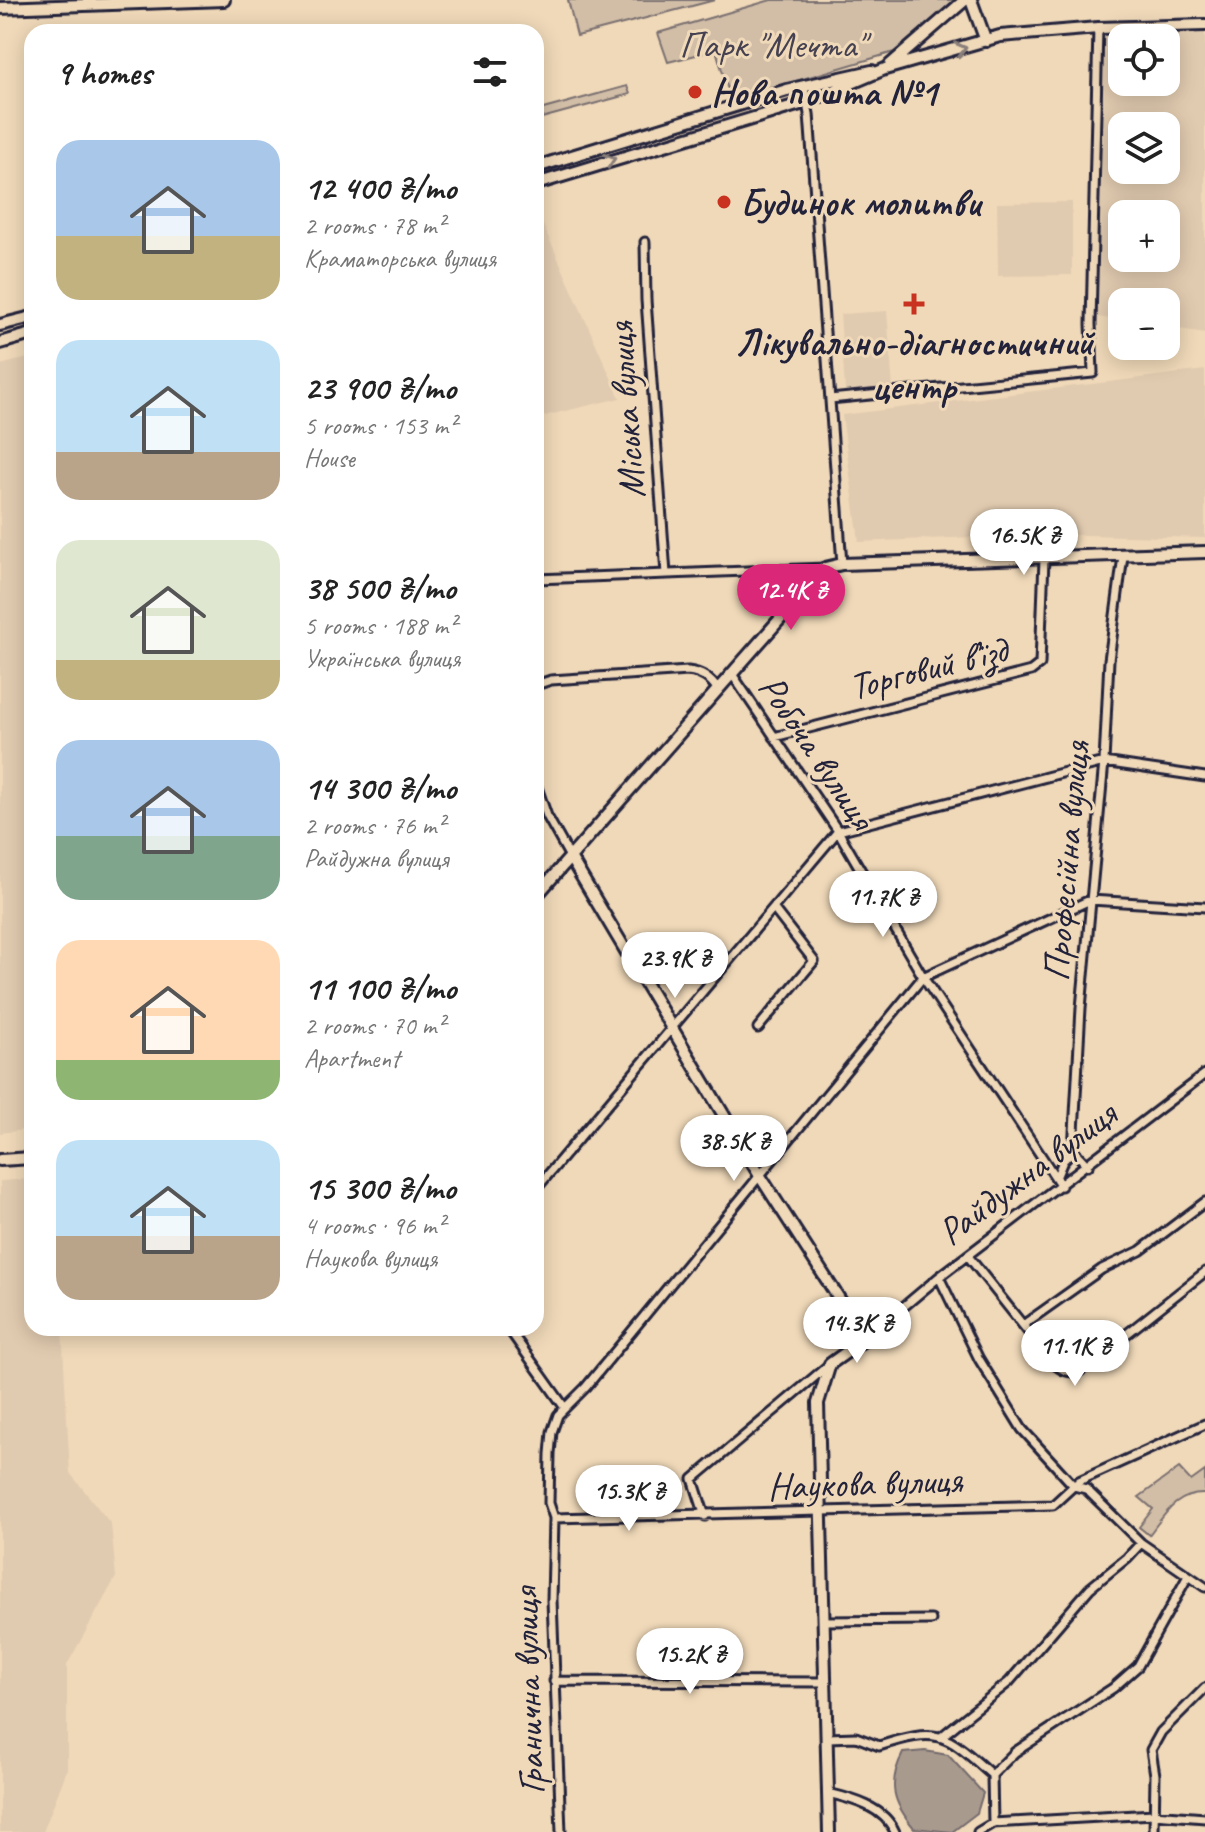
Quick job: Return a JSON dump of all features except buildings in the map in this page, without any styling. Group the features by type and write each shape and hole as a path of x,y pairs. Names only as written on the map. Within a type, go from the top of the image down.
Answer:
{"street":[{"path":"0,8 224,0"},
{"path":"544,182 807,102 885,69 965,0"},
{"path":"971,0 986,41"},
{"path":"544,165 804,87 885,69 1000,36 1098,28 1205,25"},
{"path":"830,399 1093,373 1091,317 1098,28"},
{"path":"804,87 842,564"},
{"name":"Міська вулиця","path":"645,242 646,300 666,574"},
{"path":"0,325 24,319"},
{"path":"0,343 24,336"},
{"path":"544,579 825,568 842,564 1205,552"},
{"name":"Професійна вулиця","path":"1073,1150 1090,900 1104,762 1109,660 1123,556"},
{"name":"Торговий в’їзд","path":"774,737 1031,671 1040,664 1044,559"},
{"path":"544,887 825,568"},
{"path":"544,682 688,671 700,673 718,690"},
{"name":"Робоча вулиця","path":"732,674 838,831 923,977 1061,1186"},
{"path":"544,1179 838,831 1104,762 1205,777"},
{"path":"544,807 670,1029 865,1339"},
{"path":"514,1336 565,1408 586,1387 923,977 1090,900 1205,907"},
{"path":"758,1028 814,961 773,908"},
{"name":"Райдужна вулиця","path":"705,1516 693,1479 939,1277 1205,1074"},
{"path":"1056,1178 1063,1161 1073,1150 1088,1166"},
{"path":"0,1160 24,1158"},
{"path":"1023,1325 1102,1269 1140,1251 1205,1202"},
{"path":"968,1256 1053,1363 1063,1371 1072,1373 1080,1371 1205,1272"},
{"path":"939,1277 979,1359 1022,1429 1074,1486 1086,1489 1141,1543 1205,1587"},
{"path":"829,1832 818,1403 830,1364"},
{"name":"Гранична вулиця","path":"561,1832 552,1600 554,1518 549,1503 551,1443 558,1415 565,1408"},
{"name":"Наукова вулиця","path":"554,1518 1053,1505 1079,1481 1205,1424"},
{"path":"941,1737 1009,1682 1090,1588 1141,1543"},
{"path":"993,1823 992,1775 1015,1752 1113,1688 1138,1666 1188,1576"},
{"path":"824,1621 931,1620"},
{"path":"554,1681 825,1682"},
{"path":"1154,1832 1155,1775 1151,1750 1161,1732 1205,1688"},
{"path":"827,1738 856,1737 879,1746 914,1735 950,1738 992,1775"},
{"path":"828,1793 867,1805 890,1820 895,1832"},
{"path":"978,1832 993,1823 1154,1814 1205,1818"}],"shaded area":[{"path":"1180,31 1205,31 1205,333 1180,329 1180,288 1108,288 1108,319 1098,317 1105,32 1108,32 1108,96 1180,96"},
{"path":"1072,202 1072,275 998,276 997,203"},
{"path":"544,227 620,398 544,416"},
{"path":"887,311 893,388 845,391 840,314"},
{"path":"24,359 24,1130 0,1133 0,365"},
{"path":"1205,370 1205,538 1044,534 859,542 842,415"},
{"path":"24,1180 24,1336 62,1336 70,1473 111,1524 116,1577 67,1665 67,1770 43,1832 0,1832 0,1181"},
{"path":"925,1751 948,1755 983,1793 977,1813 952,1832 914,1828 897,1801 895,1774 903,1753"}],"green space":[{"name":"Парк \"Мечта\"","path":"568,0 715,0 577,36"},
{"name":"Парк \"Мечта\"","path":"771,0 959,0 894,52 731,100 716,50 668,62 658,33"},
{"path":"627,86 630,94 544,117 544,109"},
{"path":"1179,1468 1191,1481 1205,1471 1205,1494 1179,1501 1149,1535 1139,1527 1153,1509 1139,1497"}],"place":[{"name":"Нова пошта №1","path":"695,92"},
{"name":"Будинок молитви","path":"724,202"},
{"name":"Лікувально-діагностичний центр","path":"914,304"}]}
